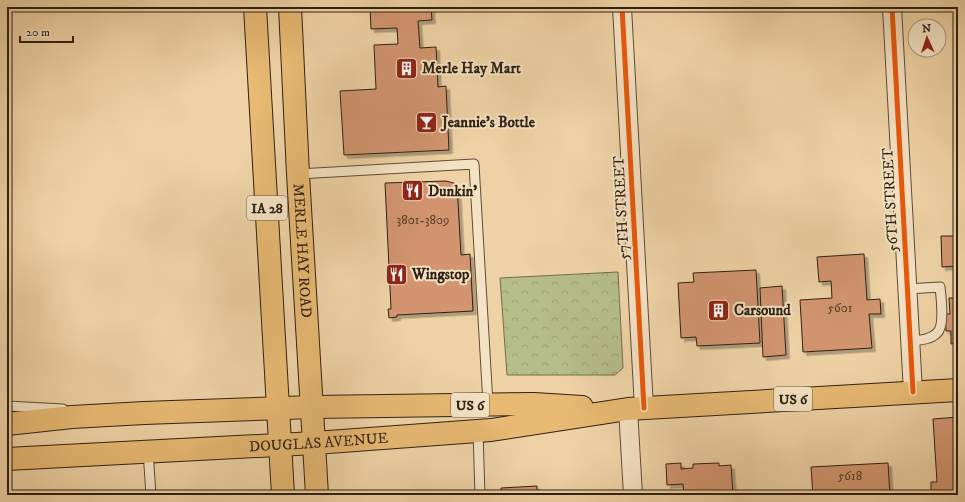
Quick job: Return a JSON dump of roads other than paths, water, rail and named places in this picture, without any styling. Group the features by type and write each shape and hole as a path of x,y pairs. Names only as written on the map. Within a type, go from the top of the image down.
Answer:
{"main road":[{"name":"IA 28","path":"255,7 278,409"},
{"name":"MERLE HAY ROAD","path":"290,7 298,174 313,407 317,495"},
{"name":"DOUGLAS AVENUE","path":"7,459 315,443 478,431 636,409 958,390"},
{"name":"DOUGLAS AVENUE","path":"7,424 72,417 144,413 313,407 534,404 636,409"},
{"path":"278,409 283,495"}],"street":[{"name":"57TH STREET","path":"622,7 636,409 633,495"},
{"name":"56TH STREET","path":"892,7 913,392"}],"lane":[{"path":"298,174 474,164 488,404"},
{"path":"907,289 940,287 942,326 938,333 926,339 910,341"},
{"path":"7,406 144,413"},
{"path":"478,431 480,495"},
{"path":"148,451 151,495"}],"place":[{"name":"Merle Hay Mart","path":"406,68"},
{"name":"Jeannie's Bottle","path":"426,122"},
{"name":"Dunkin'","path":"412,191"},
{"name":"Wingstop","path":"396,274"},
{"name":"Carsound","path":"719,310"}]}
